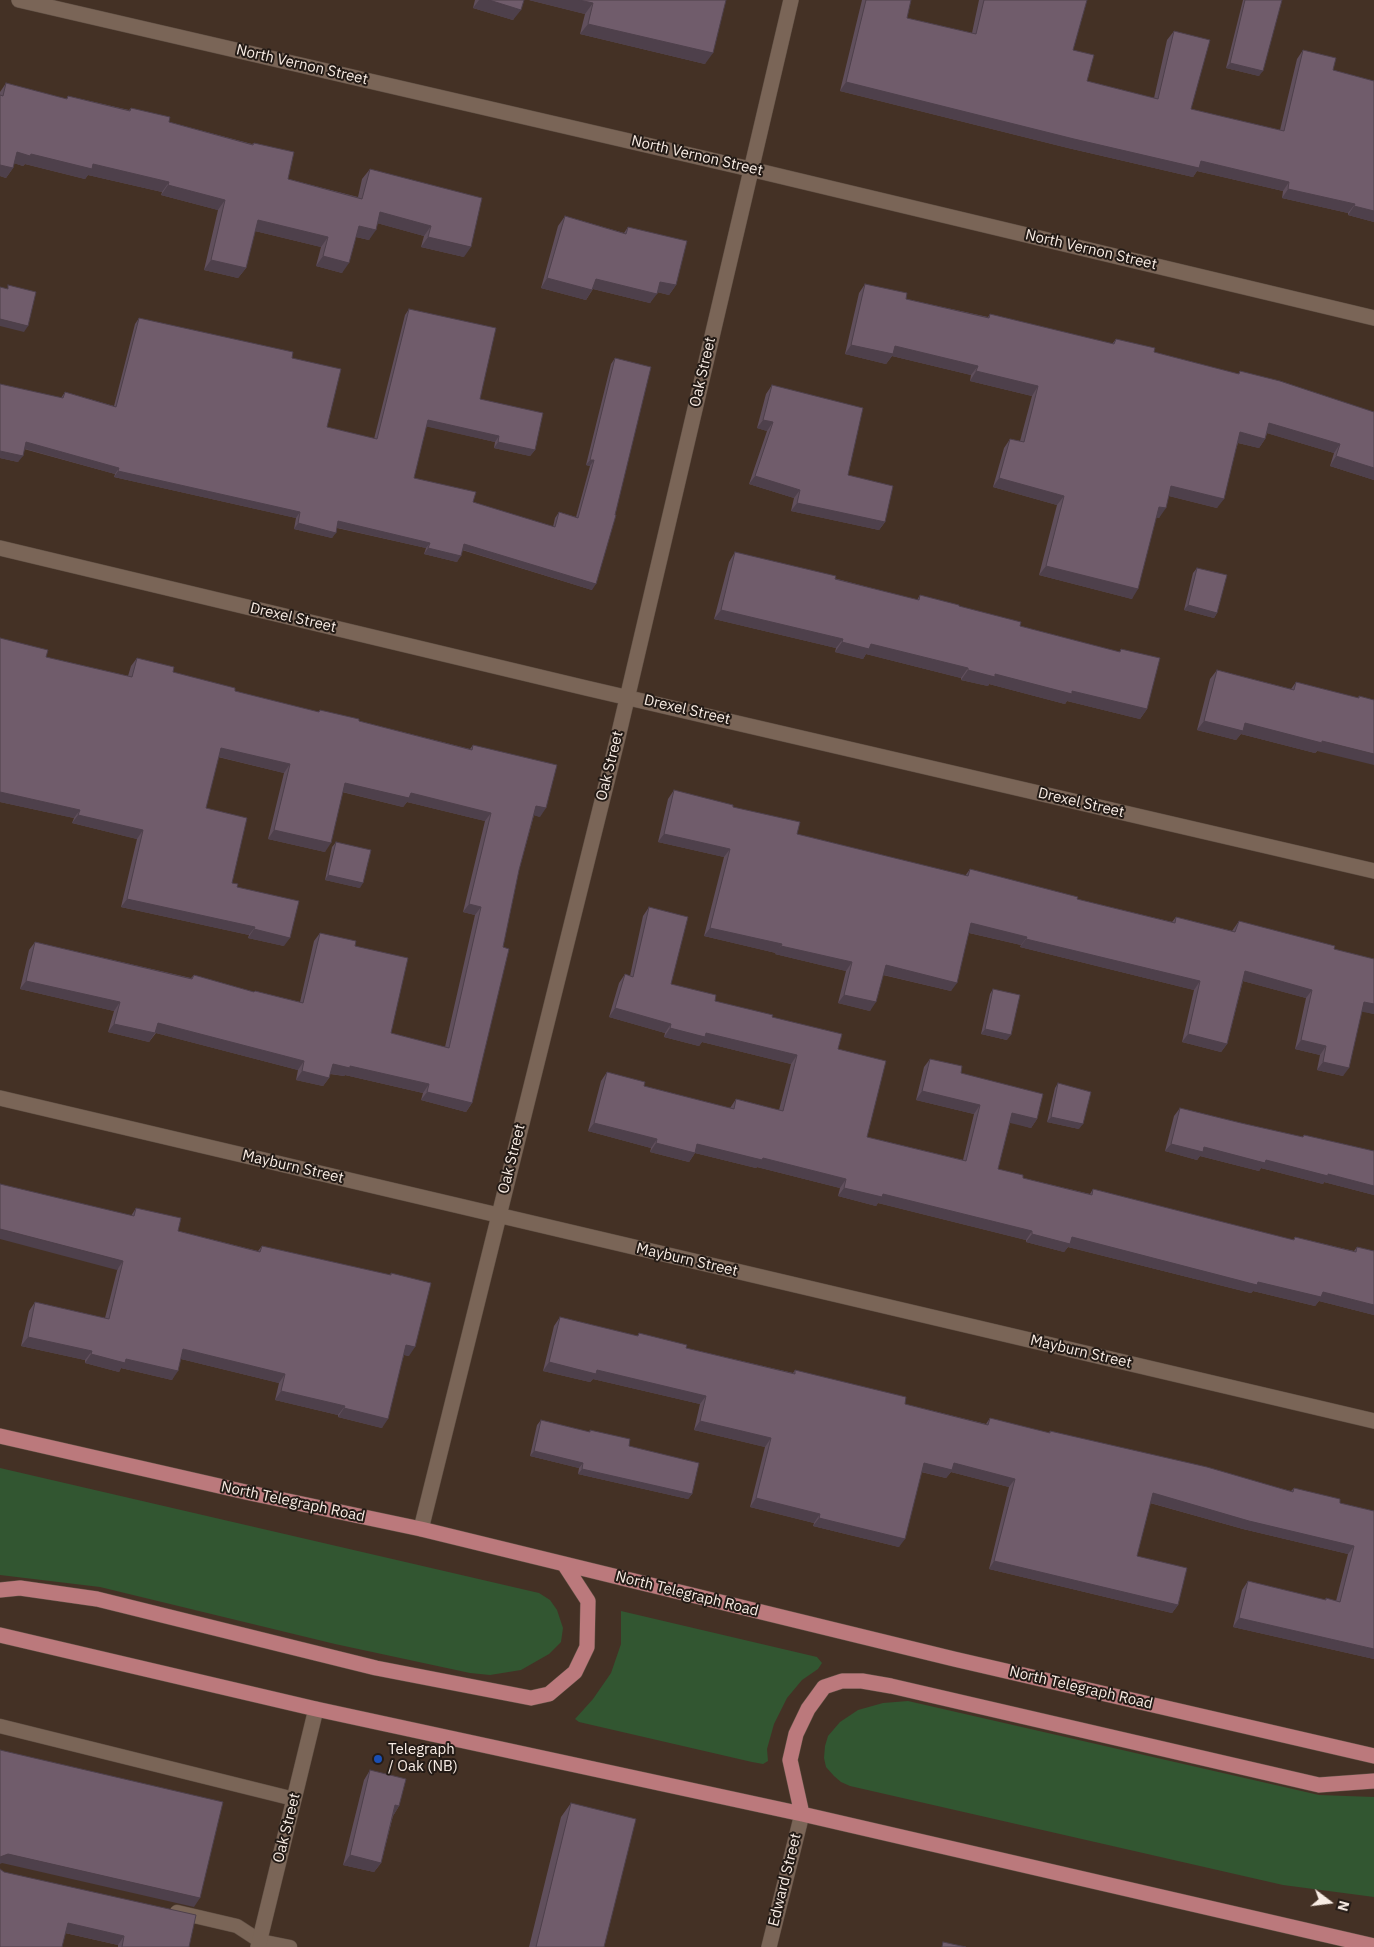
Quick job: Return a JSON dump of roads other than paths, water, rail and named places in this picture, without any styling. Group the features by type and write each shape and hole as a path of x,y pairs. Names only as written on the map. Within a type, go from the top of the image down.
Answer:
{"main road":[{"name":"North Telegraph Road","path":"0,1436 241,1491 421,1529 954,1659 1374,1756"},
{"path":"0,1590 20,1588 97,1599 376,1668 531,1698 550,1694 575,1672 588,1647 588,1601 564,1564"},
{"path":"0,1635 316,1709 802,1814 1374,1946"},
{"path":"802,1814 790,1760 796,1734 808,1709 824,1687 842,1681 862,1681 891,1686 1319,1785 1374,1781"}],"street":[{"name":"North Vernon Street","path":"19,0 750,168 1374,318"},
{"name":"Oak Street","path":"421,1529 627,697 791,0"},
{"name":"Drexel Street","path":"0,548 627,697 1374,871"},
{"name":"Mayburn Street","path":"0,1098 1374,1421"},
{"name":"Oak Street","path":"259,1944 316,1709"},
{"name":"Edward Street","path":"769,1947 802,1814"}],"lane":[{"path":"0,1726 294,1799"},
{"path":"161,1909 237,1926 259,1944 290,1947"}],"place":[{"name":"Telegraph / Oak (NB)","path":"378,1759"}]}
